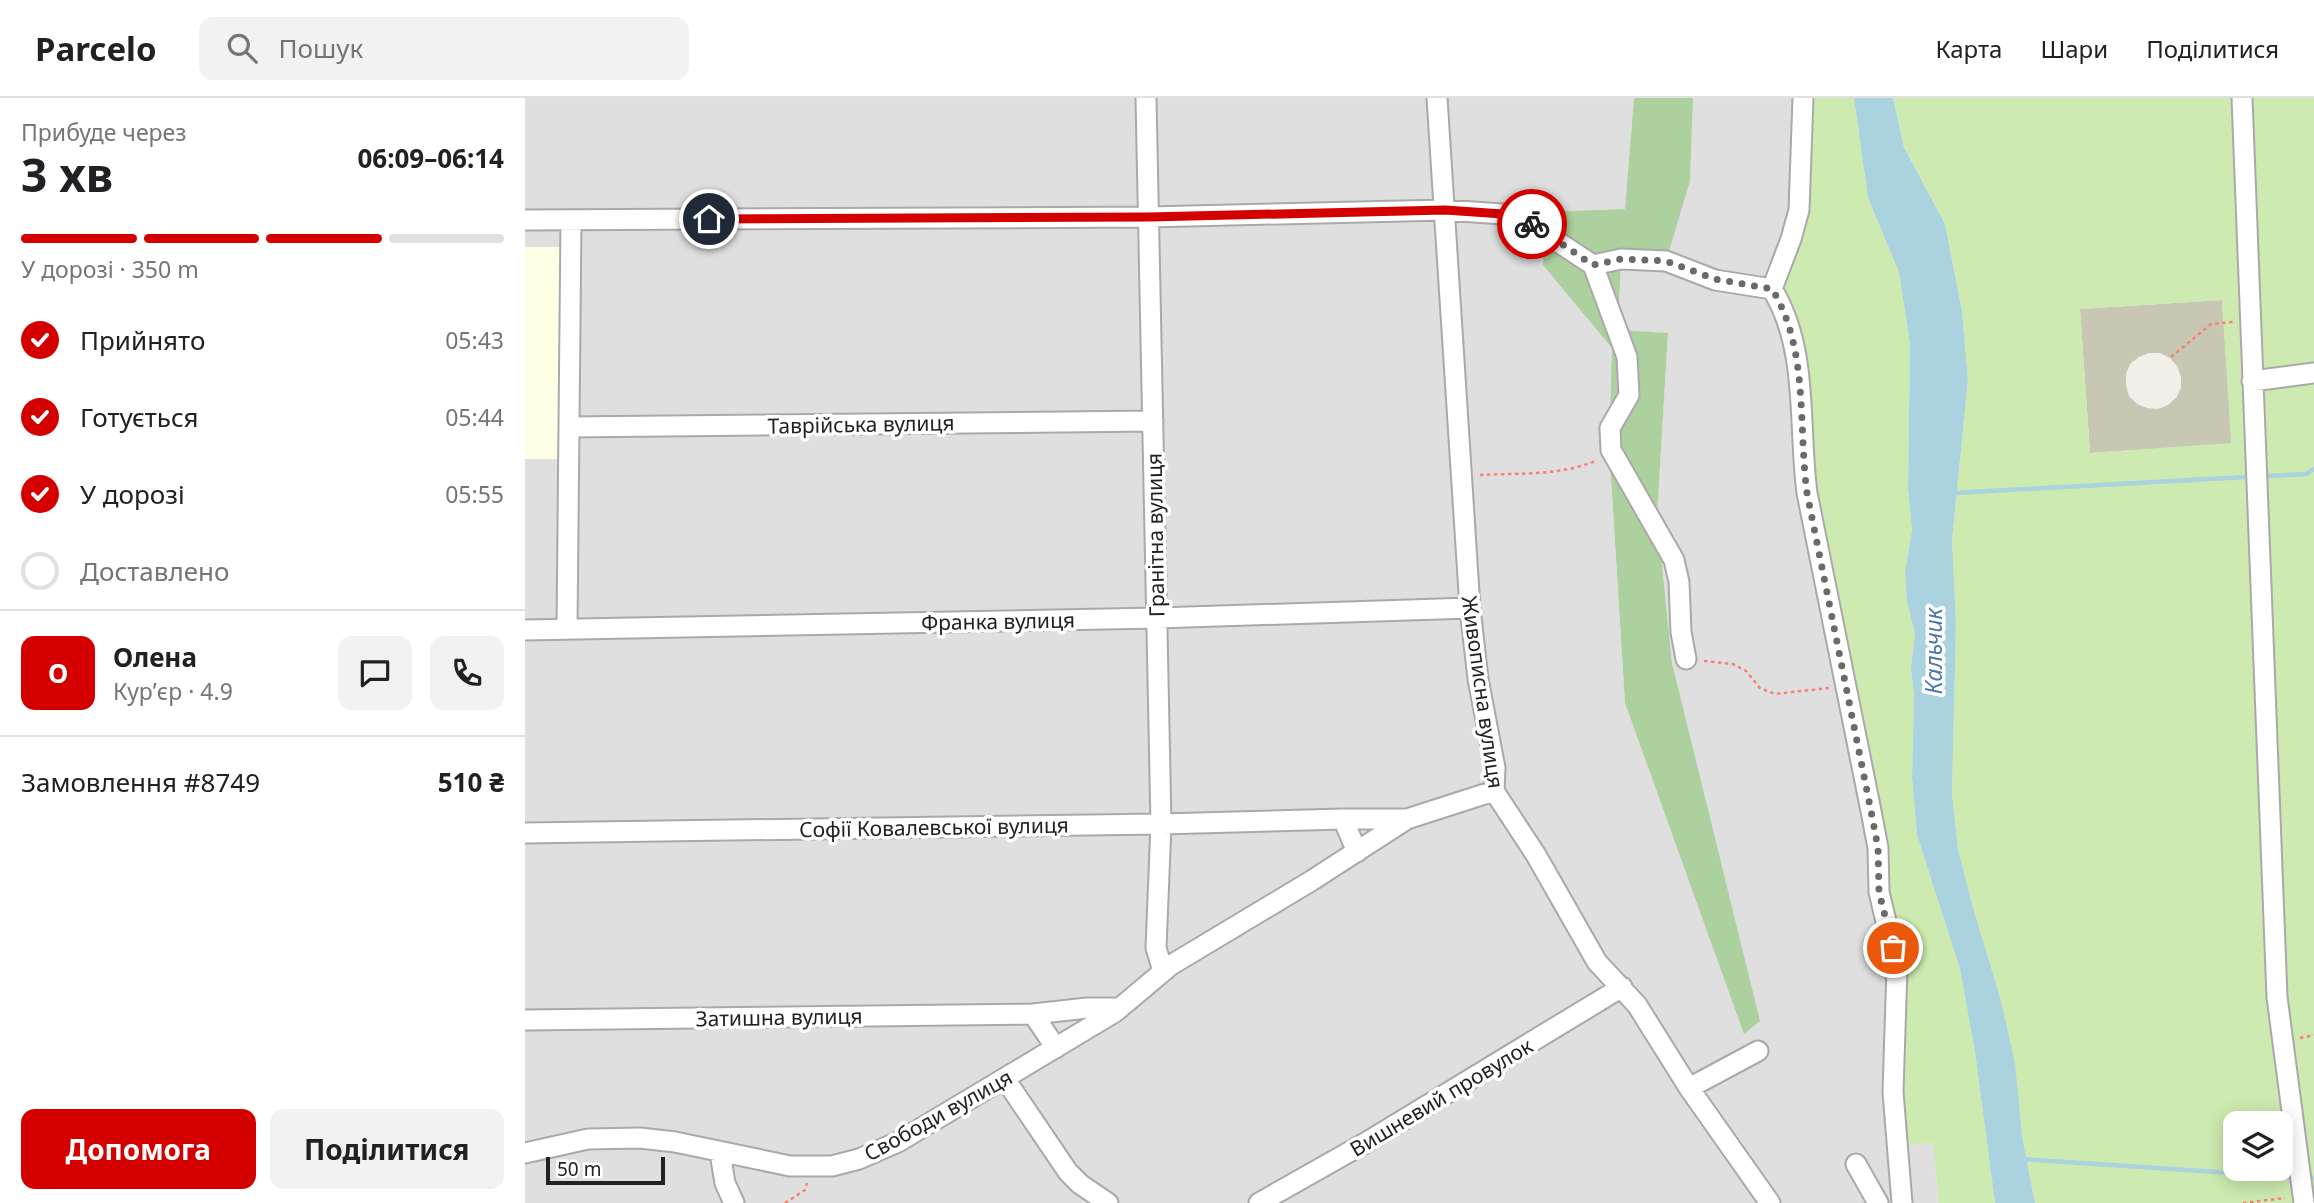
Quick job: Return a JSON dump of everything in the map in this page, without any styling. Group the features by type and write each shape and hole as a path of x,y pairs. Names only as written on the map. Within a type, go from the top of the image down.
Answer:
{"street":[{"name":"Гранітна вулиця","path":"1146,98 1161,824 1156,948 1163,971"},
{"name":"Живописна вулиця","path":"1437,98 1470,608 1478,679 1495,768 1494,791 1537,855 1597,962 1637,1004 1689,1088 1770,1203"},
{"path":"1772,289 1799,210 1803,98"},
{"path":"2242,98 2277,997 2303,1200"},
{"path":"525,220 1149,217 1445,210 1517,215 1593,265 1627,357 1629,396 1610,428 1611,450 1674,560 1679,582 1681,632 1686,659"},
{"path":"567,629 571,220"},
{"path":"1593,265 1621,259 1666,261 1715,279 1772,289 1783,308 1795,344 1807,493 1878,848 1880,900 1897,968 1893,1092 1902,1203"},
{"path":"2252,381 2314,373"},
{"name":"Таврійська вулиця","path":"569,427 1153,421"},
{"name":"Франка вулиця","path":"525,630 1157,618 1470,608"},
{"name":"Софії Ковалевської вулиця","path":"525,833 1407,819 1494,791"},
{"path":"1343,819 1357,852"},
{"path":"1033,1014 1056,1048 1120,1008 1163,971 1407,819"},
{"name":"Вишневий провулок","path":"1259,1203 1365,1143 1622,987"},
{"name":"Затишна вулиця","path":"525,1020 1033,1014 1087,1008 1120,1008"},
{"name":"Свободи вулиця","path":"525,1153 588,1139 640,1138 675,1142 790,1166 832,1166 859,1159 898,1142 1056,1048"},
{"path":"1689,1088 1758,1051"},
{"path":"1005,1079 1068,1172 1080,1184 1108,1203"},
{"path":"720,1153 725,1183 734,1203"},
{"path":"1856,1164 1878,1203"}],"path":[{"path":"2171,357 2211,324 2250,321"},
{"path":"1462,477 1581,468 1611,450"},
{"path":"1686,659 1733,664 1746,671 1761,688 1775,694 1845,687"},
{"path":"785,1203 805,1190 812,1168"},
{"path":"2243,1203 2303,1200"}],"shaded area":[{"path":"525,98 1634,98 1625,210 1547,212 1612,348 1609,445 1625,703 1745,1033 1759,1021 1672,663 1657,516 1668,334 1618,330 1621,259 1690,181 1693,98 1803,98 1783,308 1894,948 1898,1146 1933,1143 1939,1203 525,1203"},
{"path":"525,247 562,247 561,459 525,459"},
{"path":"2222,300 2232,444 2090,453 2080,309","holes":["2160,353 2170,358 2177,366 2181,388 2176,398 2168,405 2158,409 2147,408 2137,404 2129,396 2126,374 2130,364 2139,357"]}],"green space":[{"path":"1634,98 1693,98 1690,181 1666,261 1621,259 1618,330 1668,333 1657,516 1672,663 1760,1021 1744,1034 1625,703 1609,445 1612,348 1543,265 1546,212 1625,209"},
{"path":"1803,98 1854,98 1868,198 1899,272 1910,344 1908,488 1912,530 1905,572 1907,602 1915,634 1911,667 1914,697 1912,778 1917,835 1960,969 1975,1052 1995,1203 1939,1203 1933,1143 1897,1146 1897,968 1844,687 1798,362 1772,290 1791,239"},
{"path":"1893,98 2314,98 2314,1203 2035,1203 2000,997 1958,850 1952,793 1956,624 1952,540 1968,379 1962,311 1945,224 1904,146","holes":["2222,300 2231,443 2090,453 2080,309"]}],"water":[{"name":"Кальчик","path":"1854,98 1893,98 1904,147 1945,224 1962,311 1968,379 1952,540 1956,624 1952,793 1958,850 2000,997 2015,1063 2022,1136 2035,1203 1995,1203 1975,1052 1960,969 1917,835 1912,778 1914,697 1911,667 1915,634 1907,602 1905,572 1912,530 1908,488 1910,344 1899,272 1868,198"}],"waterway":[{"path":"2267,476 2306,474 2314,469"},
{"path":"1953,493 2246,477"},
{"path":"2022,1159 2223,1172"}],"way so far":[{"path":"1532,224 1593,265 1621,259 1666,261 1715,279 1772,289 1783,308 1793,334 1798,362 1802,452 1807,493 1878,848 1879,892 1893,948"}],"route":[{"path":"709,219 1149,217 1445,210 1517,215 1532,224"}]}
